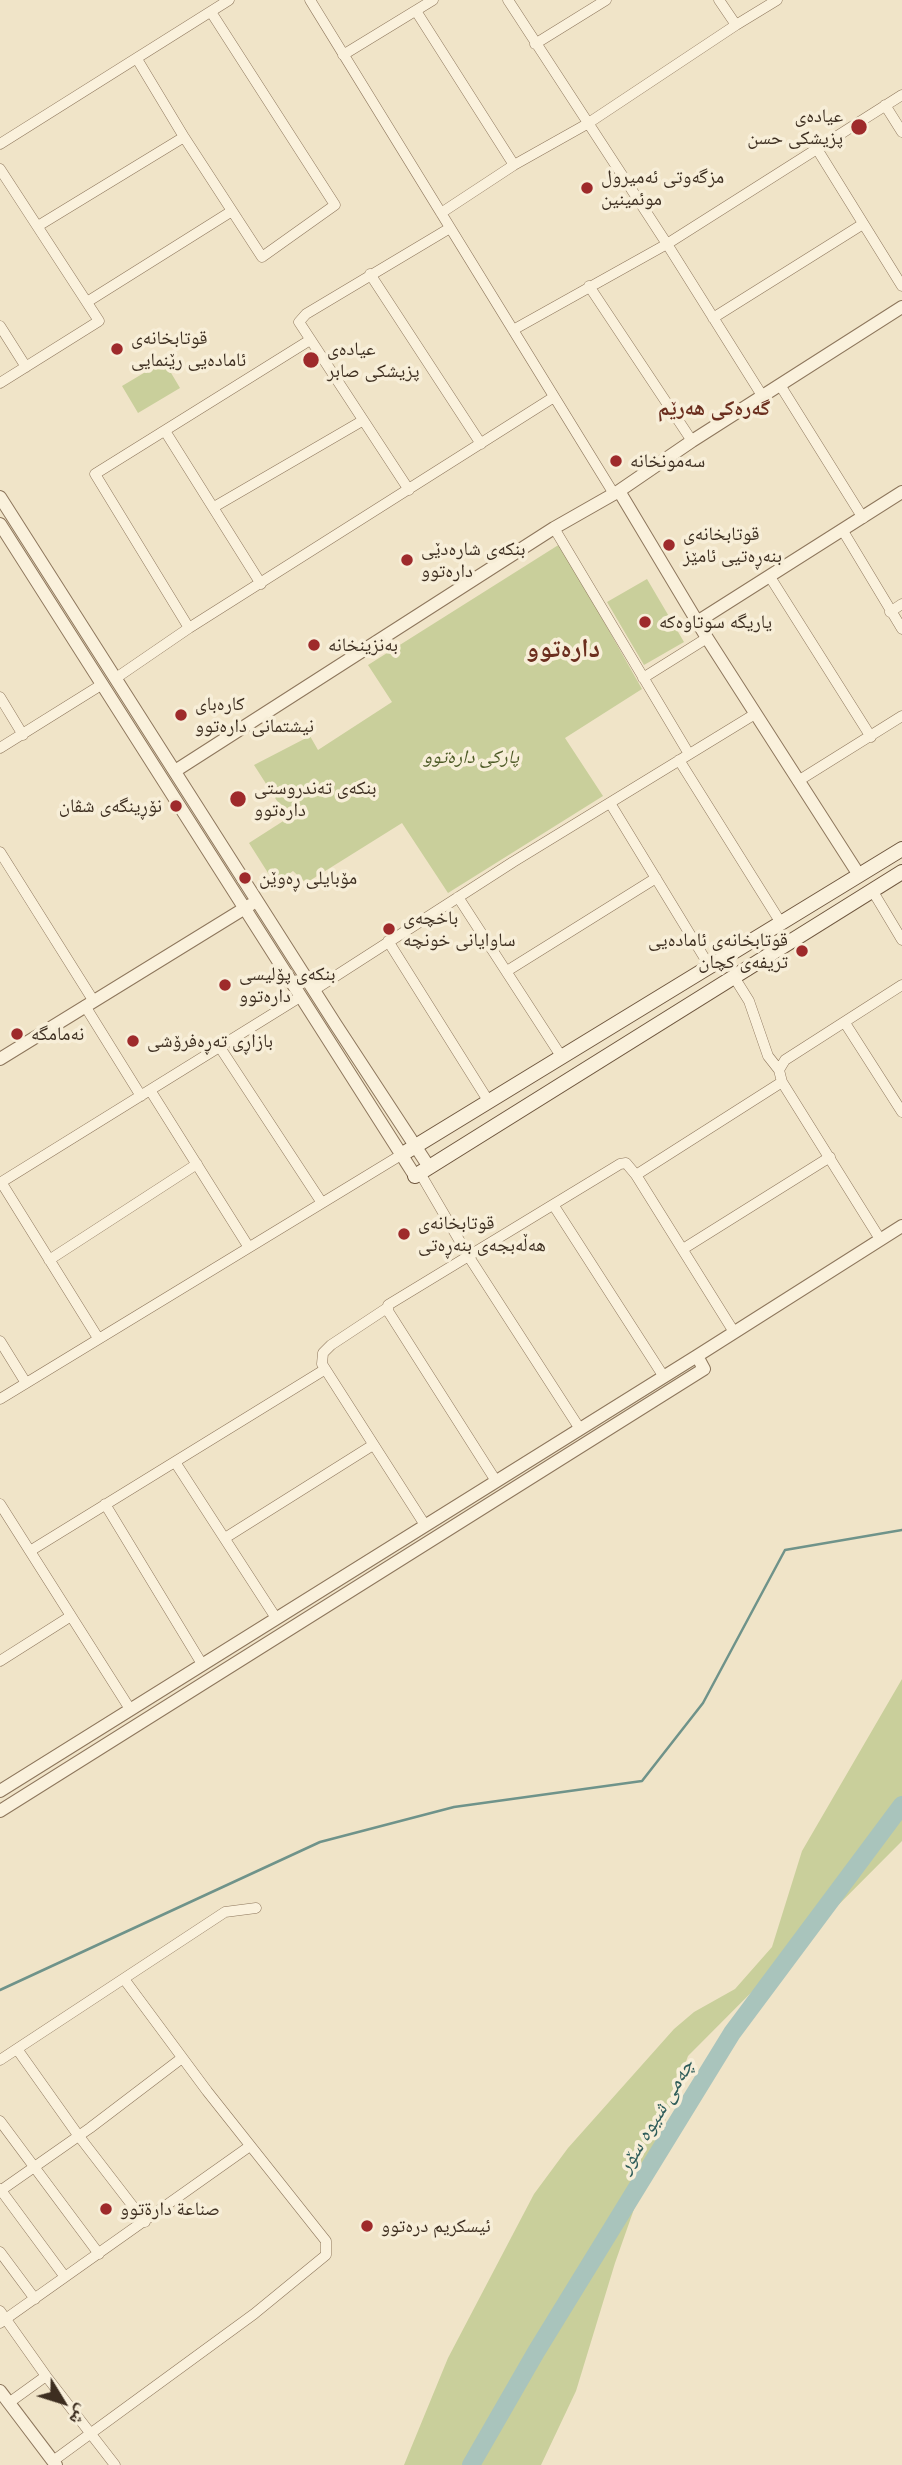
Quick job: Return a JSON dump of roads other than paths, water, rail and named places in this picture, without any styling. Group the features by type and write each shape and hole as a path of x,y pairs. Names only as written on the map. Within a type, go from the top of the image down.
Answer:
{"main road":[{"path":"401,1155 902,849"},
{"path":"421,1172 902,872"},
{"path":"710,967 721,986"}],"street":[{"path":"0,144 229,0"},
{"path":"310,0 554,397 859,875"},
{"path":"343,55 433,0"},
{"path":"508,0 763,397"},
{"path":"535,44 606,0"},
{"path":"719,0 736,24"},
{"path":"441,213 513,165 587,124 736,24 777,0"},
{"path":"416,11 513,165"},
{"path":"137,59 262,257 335,205 211,12"},
{"path":"513,330 667,244 902,95"},
{"path":"885,105 902,132"},
{"path":"38,226 184,137"},
{"path":"817,149 902,286"},
{"path":"0,169 99,321 0,383"},
{"path":"88,302 232,211"},
{"path":"713,318 863,224"},
{"path":"409,490 299,322 306,314 370,274 450,228"},
{"path":"370,274 481,444"},
{"path":"589,286 692,441"},
{"path":"162,780 163,769 175,771 902,307"},
{"path":"0,326 26,367"},
{"path":"189,628 94,474 310,340"},
{"path":"780,385 863,518"},
{"path":"116,678 189,628 554,397"},
{"path":"214,507 362,421"},
{"path":"165,431 261,584"},
{"path":"697,622 902,492"},
{"path":"0,497 415,1145 421,1172 469,1257 580,1429"},
{"path":"1,528 401,1155 421,1172"},
{"path":"554,528 643,678 684,757 781,923"},
{"path":"842,531 902,629"},
{"path":"770,577 871,737"},
{"path":"890,612 902,604"},
{"path":"643,678 707,638"},
{"path":"0,748 101,685"},
{"path":"0,697 23,735"},
{"path":"314,989 755,714"},
{"path":"798,781 902,716"},
{"path":"610,803 710,967"},
{"path":"0,852 145,1093 197,1164 248,1246"},
{"path":"506,971 656,878"},
{"path":"872,890 902,940"},
{"path":"458,897 561,1056"},
{"path":"0,1059 258,901"},
{"path":"388,941 489,1102"},
{"path":"279,962 291,954"},
{"path":"734,977 749,1001 768,1056 779,1070 782,1082 880,1239"},
{"path":"779,1070 785,1060 902,985"},
{"path":"99,1338 0,1183 300,997"},
{"path":"845,1023 902,1112"},
{"path":"219,1046 322,1203"},
{"path":"636,1175 782,1082"},
{"path":"0,1399 401,1155"},
{"path":"683,1250 830,1157"},
{"path":"425,1525 324,1370 322,1359 327,1349 388,1305 620,1164 626,1163 734,1332"},
{"path":"49,1260 197,1164"},
{"path":"554,1206 664,1377"},
{"path":"0,1791 902,1226"},
{"path":"387,1308 496,1481"},
{"path":"0,1341 26,1383"},
{"path":"0,1811 704,1369 697,1356"},
{"path":"30,1551 324,1370"},
{"path":"225,1538 373,1445"},
{"path":"175,1462 276,1618"},
{"path":"0,1504 130,1709"},
{"path":"105,1504 202,1664"},
{"path":"0,1661 72,1616"},
{"path":"235,1644 243,1659"},
{"path":"0,2060 225,1912 256,1908"},
{"path":"0,2390 55,2463 90,2433 254,2314 326,2255 326,2241 182,2058 124,1979"},
{"path":"17,2049 78,2135 145,2222"},
{"path":"65,2277 0,2190 182,2058"},
{"path":"0,2122 99,2254"},
{"path":"115,2465 2,2318 35,2299 250,2146"},
{"path":"0,2252 35,2299"},
{"path":"10,2402 46,2376"}],"waterway":[{"path":"0,1990 320,1842 454,1807 642,1781 703,1703 785,1550 902,1530"},
{"name":"چەمی شیوە سۆر","path":"471,2465 536,2352 732,2033 902,1805"}],"place":[{"name":"عیادەی پزیشکی حسن","path":"859,127"},
{"name":"مزگەوتی ئەمیرول موئمینین","path":"587,188"},
{"name":"قوتابخانەی ئامادەیی رێنمایی","path":"117,349"},
{"name":"عیادەی پزیشکی صابر","path":"311,360"},
{"name":"سەمونخانە","path":"616,461"},
{"name":"قوتابخانەی بنەڕەتیی ئامێز","path":"669,545"},
{"name":"بنکەی شارەدێی دارەتوو","path":"407,560"},
{"name":"یاریگە سوتاوەکە","path":"645,622"},
{"name":"بەنزینخانە","path":"314,645"},
{"name":"کارەبای نیشتمانی دارەتوو","path":"181,715"},
{"name":"بنکەی تەندروستی دارەتوو","path":"238,799"},
{"name":"نۆڕینگەی شڤان","path":"176,806"},
{"name":"مۆبایلی ڕەوێن","path":"245,878"},
{"name":"باخچەی ساوایانی خونچە","path":"389,929"},
{"name":"قوتابخانەی ئامادەیی تریفەی کچان","path":"802,951"},
{"name":"بنکەی پۆلیسی دارەتوو","path":"225,985"},
{"name":"نەمامگە","path":"17,1034"},
{"name":"بازاڕی تەڕەفرۆشی","path":"133,1041"},
{"name":"قوتابخانەی هەڵەبجەی بنەڕەتی","path":"404,1234"},
{"name":"صناعة دارةتوو","path":"106,2209"},
{"name":"ئیسکریم درەتوو","path":"367,2226"}],"district":[{"name":"گەرەکی هەرێم","path":"714,409"},
{"name":"دارەتوو","path":"563,649"}],"park label":[{"name":"پارکی دارەتوو","path":"471,757"}]}
